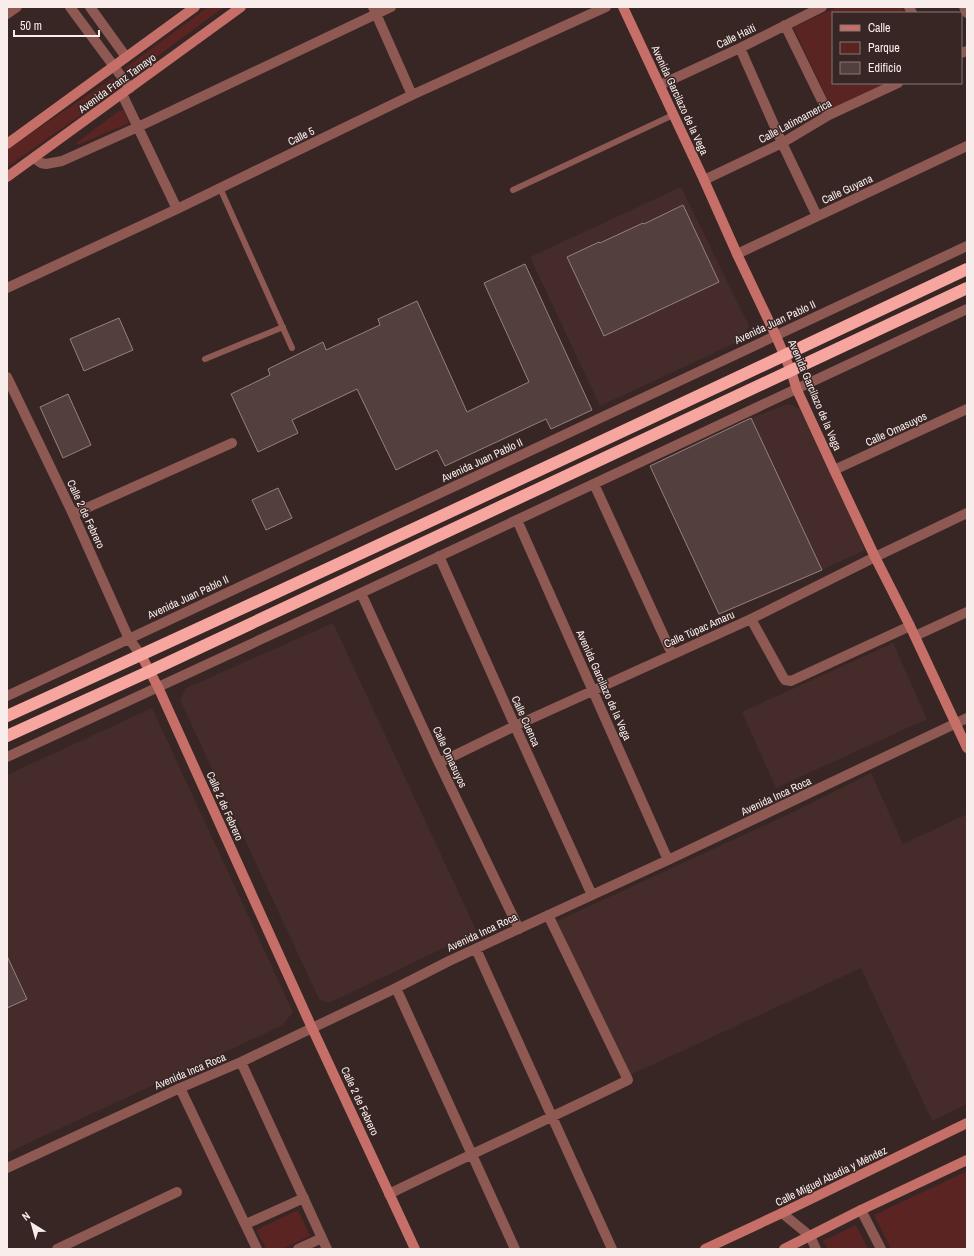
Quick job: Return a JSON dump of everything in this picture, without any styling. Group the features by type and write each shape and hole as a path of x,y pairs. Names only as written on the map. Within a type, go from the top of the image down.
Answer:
{"highway":[{"path":"7,716 785,356 967,270"},
{"path":"7,736 150,671 967,288"}],"street":[{"path":"7,14 17,7"},
{"path":"70,7 114,66 126,91 138,127 177,209"},
{"path":"90,7 126,57"},
{"name":"Avenida Franz Tamayo","path":"9,142 195,7"},
{"name":"Avenida Franz Tamayo","path":"7,177 241,7"},
{"path":"34,158 41,163 46,164 62,161 138,127 374,11 391,7"},
{"name":"Calle 5","path":"7,288 177,209 412,95 606,7"},
{"name":"Avenida Garcilazo de la Vega","path":"623,7 776,336 791,370 797,390 834,470 875,557 915,636 967,748"},
{"name":"Calle Haiti","path":"660,85 740,48 822,7"},
{"path":"964,7 967,13"},
{"path":"374,11 412,95"},
{"path":"785,25 829,115"},
{"path":"740,48 782,143 817,216"},
{"name":"Calle Latinoamerica","path":"704,180 782,143 829,115 896,84"},
{"name":"Calle Guyana","path":"737,254 967,146"},
{"name":"Avenida Juan Pablo II","path":"7,696 967,246"},
{"path":"7,757 797,390 967,309"},
{"name":"Calle 2 de Febrero","path":"7,377 73,514 129,639 141,655 158,688 312,1028 415,1249"},
{"name":"Calle Omasuyos","path":"834,470 967,409"},
{"path":"73,514 232,443"},
{"path":"594,484 672,654"},
{"name":"Calle Túpac Amaru","path":"439,763 515,726 751,619 967,513"},
{"name":"Avenida Garcilazo de la Vega","path":"517,520 668,860"},
{"name":"Calle Cuenca","path":"439,556 592,895"},
{"name":"Calle Omasuyos","path":"362,593 439,763 519,929"},
{"path":"915,636 967,612"},
{"path":"751,619 783,677 785,680 791,681 910,626"},
{"name":"Avenida Inca Roca","path":"7,1168 180,1088 241,1062 449,961 668,860 967,718"},
{"path":"390,1194 471,1154 552,1118 628,1080 548,915"},
{"path":"476,949 612,1249"},
{"path":"396,988 515,1249"},
{"path":"241,1062 327,1249"},
{"path":"180,1088 257,1249"},
{"name":"Calle Miguel Abadía y Méndez","path":"705,1249 967,1123"},
{"path":"784,1249 861,1210 967,1160"},
{"path":"56,1249 177,1192"},
{"path":"246,1224 304,1198"},
{"path":"861,1210 881,1249"},
{"path":"782,1213 810,1236 816,1249"},
{"path":"298,1249 322,1238"}],"lane":[{"path":"513,190 673,115"},
{"path":"220,188 292,348"},
{"path":"206,359 283,327"}],"shaded area":[{"path":"681,187 749,326 744,339 600,406 530,257"},
{"path":"788,404 799,408 834,470 865,550 719,614 650,466 751,418"},
{"path":"333,623 477,932 329,1003 319,999 180,700 186,688"},
{"path":"893,643 927,719 776,788 742,712"},
{"path":"152,708 293,1012 283,1025 7,1153 7,775"},
{"path":"871,773 903,844 967,814 967,1104 932,1121 861,968 628,1076 557,921 789,814"}],"green space":[{"path":"208,7 224,7 131,76 125,68"},
{"path":"838,7 902,7 904,12 832,12 832,84 887,84 832,109 793,27"},
{"path":"113,78 118,89 7,167 7,149"},
{"path":"120,110 124,111 129,123 78,145 76,143"},
{"path":"967,1171 967,1249 891,1249 874,1215"},
{"path":"298,1210 310,1236 282,1249 266,1249 256,1230"},
{"path":"856,1225 868,1249 828,1249 823,1241"}],"building":[{"path":"683,205 719,282 604,336 567,257 643,223 644,224"},
{"path":"525,264 592,410 551,429 546,419 445,466 437,450 396,470 357,389 292,420 298,433 258,452 231,394 270,375 268,369 323,342 326,350 380,325 378,319 417,301 467,412 529,382 484,283"},
{"path":"119,318 133,350 84,371 70,339"},
{"path":"68,394 91,445 63,458 40,407"},
{"path":"751,418 822,570 719,614 650,466"},
{"path":"278,488 292,518 266,530 252,500"},
{"path":"7,956 27,999 7,1008"}]}
